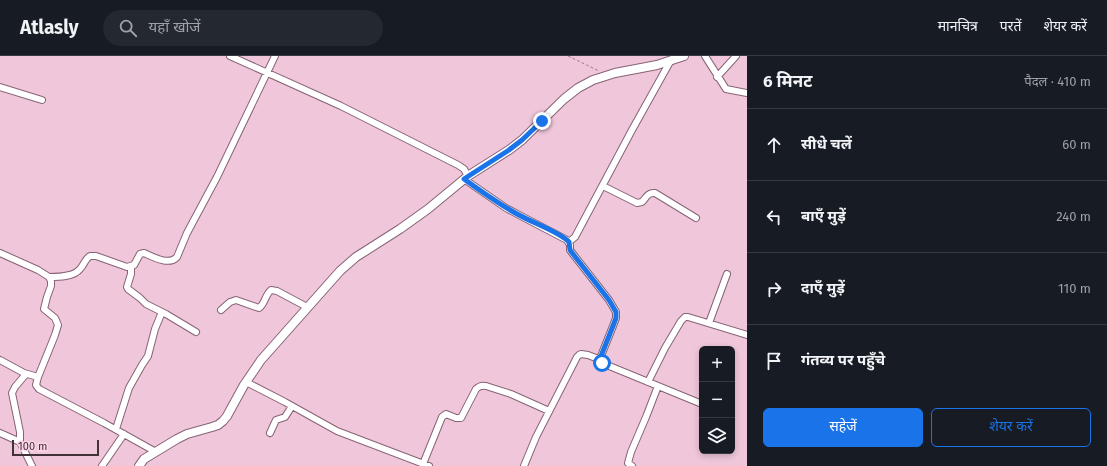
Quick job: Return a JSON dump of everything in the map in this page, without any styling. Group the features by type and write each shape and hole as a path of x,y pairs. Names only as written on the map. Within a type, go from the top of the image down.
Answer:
{"street":[{"path":"230,56 341,106 458,165 464,169 466,178 511,211 557,234 569,242 570,250 609,300 616,312 616,318 603,350 601,360"},
{"path":"131,267 134,265 140,254 144,253 168,261 174,260 177,257 275,56"},
{"path":"139,466 144,459 187,434 218,425 227,416 246,382 261,360 340,271 356,257 428,209 466,178 509,150 522,140 564,99 578,88 593,80 608,75 657,65 684,56"},
{"path":"705,56 726,89 747,93"},
{"path":"717,76 736,56"},
{"path":"569,242 575,237 671,60"},
{"path":"0,87 42,100"},
{"path":"603,186 638,203 642,202 651,192 655,193 696,218"},
{"path":"0,253 38,270 51,281 44,310 55,318 58,325 38,377 36,385 39,389 116,429 156,452"},
{"path":"49,278 59,277 78,271 85,260 90,256 96,256 123,266 131,267"},
{"path":"131,267 132,272 127,287 128,289 146,304 196,332"},
{"path":"709,323 727,274"},
{"path":"221,310 230,302 236,300 258,308 262,305 268,292 271,290 277,291 307,307"},
{"path":"116,429 129,388 148,356 162,312"},
{"path":"648,382 665,348 683,318 688,317 747,335"},
{"path":"524,466 536,437 578,355 588,355 601,360 602,363 606,365 699,403"},
{"path":"0,360 26,374 38,377"},
{"path":"26,374 12,393 20,432 20,442 32,466"},
{"path":"246,382 337,431 426,465 442,417 446,414 459,419 462,418 476,389 479,386 486,386 511,394 549,411"},
{"path":"632,466 628,463 631,452 658,386"},
{"path":"270,433 276,420 285,417 292,406"},
{"path":"0,433 20,442"},
{"path":"102,466 124,434"}],"path":[{"path":"568,56 608,75"}],"route":[{"path":"542,121 509,150 464,179 506,208 568,240 570,250 609,300 616,312 616,318 601,356 602,363"}]}
